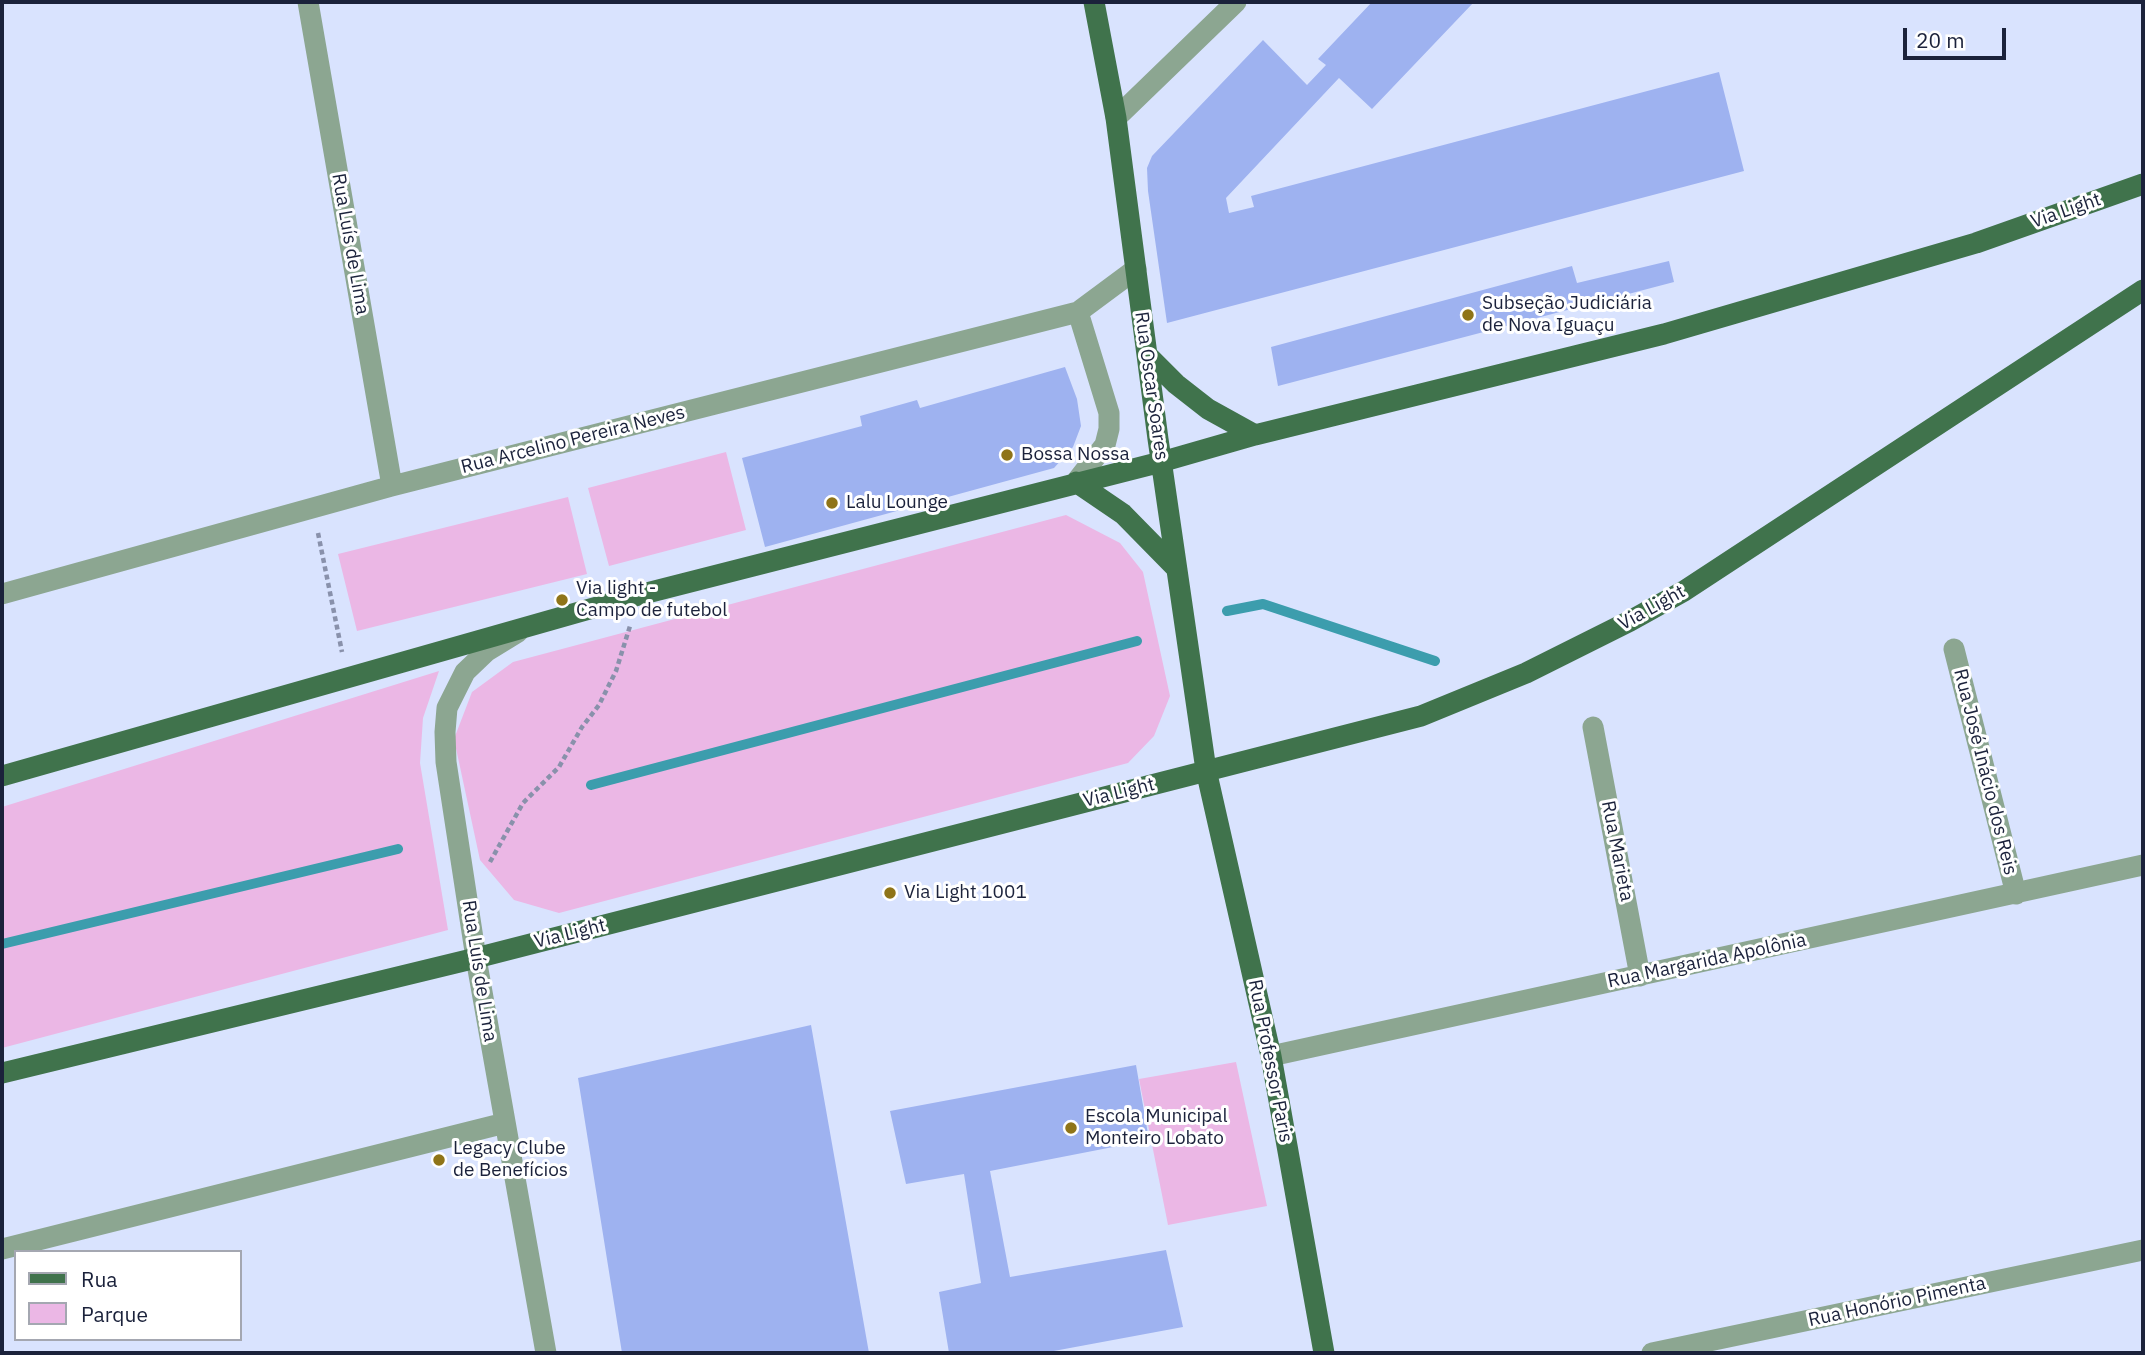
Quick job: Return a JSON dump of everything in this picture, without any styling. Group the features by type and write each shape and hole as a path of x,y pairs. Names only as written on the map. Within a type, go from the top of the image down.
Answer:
{"main road":[{"name":"Rua Oscar Soares","path":"1094,2 1116,118 1161,462 1206,771"},
{"name":"Via Light","path":"2,776 639,595 1161,462 1255,435 1664,334 1976,243 2143,184"},
{"name":"Via Light","path":"2,1073 475,958 1421,716 1526,673 1620,627 1684,591 2143,290"},
{"path":"1147,356 1199,403 1255,435"},
{"path":"1076,482 1130,519 1177,569"},
{"name":"Rua Professor Paris","path":"1206,771 1271,1056 1324,1353"}],"street":[{"name":"Rua Luís de Lima","path":"308,2 392,486"},
{"path":"1116,118 1236,2"},
{"name":"Rua Arcelino Pereira Neves","path":"2,594 392,486 1079,312 1136,269"},
{"path":"1076,482 1105,445 1109,429 1109,413 1079,312"},
{"name":"Rua Luís de Lima","path":"532,624 476,661 460,679 447,708 444,732 475,958 546,1353"},
{"name":"Rua José Inácio dos Reis","path":"1954,649 2016,894"},
{"name":"Rua Marieta","path":"1593,727 1640,976"},
{"name":"Rua Margarida Apolônia","path":"1271,1056 2143,865"},
{"path":"2,1249 505,1123"},
{"name":"Rua Honório Pimenta","path":"1652,1353 2143,1250"}],"path":[{"path":"313,508 342,652"},
{"path":"463,877 490,863 523,803 559,767 582,727 599,705 616,671 639,595"}],"green space":[{"path":"726,452 746,530 609,566 588,488"},
{"path":"568,497 587,574 357,631 338,554"},
{"path":"1066,515 1120,543 1143,572 1170,696 1154,736 1128,763 559,913 514,900 480,860 454,739 472,692 513,662"},
{"path":"439,671 423,718 420,763 448,930 2,1048 2,807"},
{"path":"1236,1062 1267,1206 1168,1225 1139,1079"}],"building":[{"path":"1372,2 1474,2 1372,109 1339,78 1226,198 1229,213 1254,207 1251,196 1719,72 1744,171 1167,323 1148,191 1147,168 1152,156 1263,40 1307,85 1326,65 1318,59"},
{"name":"Subseção Judiciária de Nova Iguaçu","path":"1669,261 1674,282 1278,386 1271,347 1572,266 1577,283"},
{"path":"1065,367 1077,399 1081,426 1073,447 1054,468 765,547 742,458 862,426 860,416 917,400 920,408"},
{"path":"811,1025 869,1353 622,1353 578,1078"},
{"path":"1136,1065 1149,1140 990,1171 1010,1277 1166,1250 1183,1327 1043,1353 949,1353 939,1292 981,1283 964,1174 906,1184 890,1111"}],"waterway":[{"path":"1227,611 1263,604 1435,661"},
{"path":"591,785 1137,641"},
{"path":"2,944 398,849"}],"place":[{"name":"Subseção Judiciária de Nova Iguaçu","path":"1468,315"},
{"name":"Bossa Nossa","path":"1007,455"},
{"name":"Lalu Lounge","path":"832,503"},
{"name":"Via light - Campo de futebol","path":"562,600"},
{"name":"Via Light 1001","path":"890,893"},
{"name":"Escola Municipal Monteiro Lobato","path":"1071,1128"},
{"name":"Legacy Clube de Benefícios","path":"439,1160"}]}
